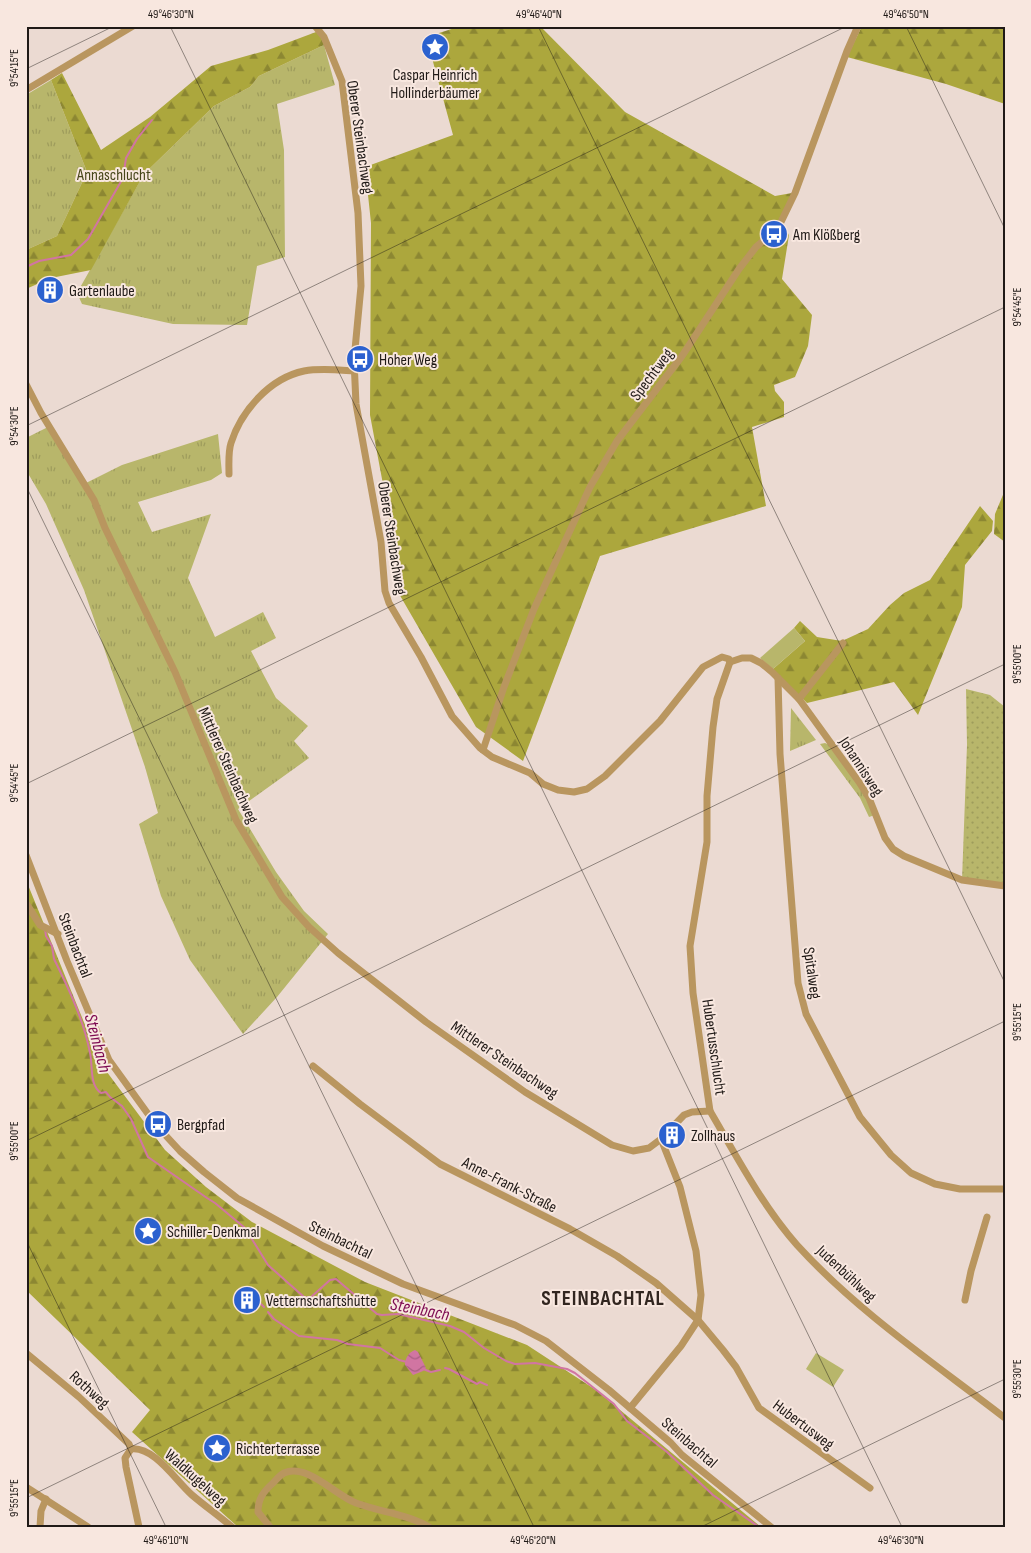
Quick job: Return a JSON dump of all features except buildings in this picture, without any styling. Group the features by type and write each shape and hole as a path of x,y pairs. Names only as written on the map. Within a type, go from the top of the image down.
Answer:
{"street":[{"name":"Oberer Steinbachweg","path":"315,26 324,36 342,81 358,213 360,286 354,370 356,404 381,542 385,591 389,603 421,657 452,716 483,750 500,761 530,773 543,784 558,790 574,792 588,789 605,776 660,722 703,667 722,657 729,659 730,662"},
{"name":"Spechtweg","path":"483,750 504,687 534,609 590,486 617,441 682,356 739,269 756,247 775,231 781,222 795,193 846,51 858,26"},
{"path":"26,90 131,27"},
{"path":"229,474 230,445 238,427 242,419 268,388 279,381 304,371 327,369 354,370"},
{"name":"Mittlerer Steinbachweg","path":"26,384 41,413 94,500 105,528 170,663 236,820 282,897 309,927 338,954 426,1022 525,1092 612,1145 633,1151 648,1148 661,1139"},
{"path":"799,699 843,643"},
{"name":"Johannisweg","path":"730,662 742,658 751,658 761,663 799,699 859,782 869,798 885,838 893,849 912,860 962,880 1005,886"},
{"name":"Hubertusschlucht","path":"661,1139 684,1114 709,1111 690,946 707,842 707,796 713,727 717,699 730,662"},
{"name":"Spitalweg","path":"778,678 780,754 798,983 806,1014 860,1117 875,1137 906,1169 935,1184 960,1188 1005,1189"},
{"name":"Steinbachtal","path":"26,855 67,961 109,1060 156,1125 180,1151 237,1198 323,1246 402,1284 516,1325 546,1341 588,1372 671,1443 682,1455 771,1527"},
{"path":"26,903 40,924 58,934"},
{"name":"Anne-Frank-Straße","path":"313,1066 440,1164 570,1229 617,1256 656,1283 698,1320"},
{"name":"Judenbühlweg","path":"709,1111 762,1198 802,1250 848,1296 931,1363 1004,1417"},
{"path":"630,1408 681,1346 698,1320 701,1295 696,1251 680,1187 661,1139"},
{"path":"965,1300 971,1271 988,1217"},
{"name":"Hubertusweg","path":"698,1320 736,1367 759,1408 870,1488"},
{"name":"Rothweg","path":"26,1353 79,1397 129,1444 131,1450"},
{"path":"131,1450 125,1458 139,1527"},
{"name":"Waldkugelweg","path":"131,1450 140,1450 152,1455 191,1494 232,1527"},
{"path":"270,1527 258,1512 258,1502 264,1490 283,1474 297,1470 318,1480 355,1503 419,1521 429,1527"},
{"path":"26,1487 88,1527"},
{"path":"40,1527 41,1511 46,1499"}],"green space":[{"path":"461,26 540,26 625,112 775,196 792,193 780,219 789,235 782,279 812,315 808,346 795,377 774,385 775,391 784,402 784,417 752,427 766,506 600,556 523,761 476,727 398,592 388,511 370,415 371,223 365,167 453,135 432,58 439,33"},
{"path":"862,26 1005,26 1005,104 946,84 847,57"},
{"name":"Annaschlucht","path":"316,32 321,37 324,45 259,76 250,87 214,106 144,174 91,270 51,278 26,289 26,250 57,236 87,172 51,80 62,73 101,150 150,117 211,66 268,50"},
{"path":"324,45 335,85 277,104 284,150 285,257 257,266 247,325 173,324 82,304 77,293 144,174 214,106 250,87 259,76"},
{"path":"51,80 87,172 57,236 26,250 26,95"},
{"path":"48,427 86,483 122,465 218,434 222,473 211,480 138,502 152,532 211,514 188,578 215,637 263,612 276,638 251,651 276,698 308,726 294,741 309,758 238,809 276,872 304,911 328,934 277,997 243,1034 190,960 161,896 139,824 158,813 145,767 84,590 46,504 26,470 26,438"},
{"path":"1005,490 1005,542 994,534 995,514"},
{"path":"980,506 993,521 992,531 965,565 962,607 918,715 894,682 807,703 773,669 805,641 794,628 800,621 817,637 842,641 868,629 904,593 930,580"},
{"path":"794,628 805,641 773,669 760,658"},
{"path":"966,689 990,695 1005,707 1005,886 962,880 967,745"},
{"path":"791,708 816,740 790,751"},
{"path":"825,743 832,746 859,782 875,815 869,817 860,798 820,744"},
{"path":"26,880 101,1064 165,1150 206,1187 252,1222 365,1282 527,1345 596,1390 761,1527 238,1527 132,1432 150,1410 26,1290"},
{"path":"816,1353 844,1370 833,1387 806,1369"}],"water":[{"path":"415,1350 418,1352 426,1368 413,1375 405,1365 405,1362 409,1354"}],"waterway":[{"path":"26,267 39,261 71,255 88,239 123,178 126,158 137,139 152,120"},
{"name":"Steinbach","path":"45,929 46,936 52,946 54,959 84,1029 90,1053 93,1080 97,1089 101,1093 106,1092 122,1106 131,1119 148,1157 215,1203 245,1228 268,1265 304,1297 310,1298 330,1280 336,1279 377,1314 398,1314 450,1326 464,1332 484,1348 506,1361 515,1364 535,1363 567,1369 575,1373 614,1404 627,1421 667,1452 713,1495 759,1527"},
{"path":"254,1296 258,1299"},
{"path":"261,1304 264,1307"},
{"path":"268,1312 274,1319 299,1336 337,1340 348,1344 380,1348 399,1360 407,1362"},
{"path":"445,1368 477,1384 480,1382 487,1385"},
{"path":"423,1369 431,1372 440,1370"}],"place":[{"name":"Caspar Heinrich Hollinderbäumer","path":"435,47"},
{"name":"Am Klößberg","path":"774,234"},
{"name":"Gartenlaube","path":"50,290"},
{"name":"Hoher Weg","path":"360,359"},
{"name":"Bergpfad","path":"158,1124"},
{"name":"Zollhaus","path":"672,1135"},
{"name":"Schiller-Denkmal","path":"148,1231"},
{"name":"Vetternschaftshütte","path":"247,1300"},
{"name":"Richterterrasse","path":"217,1448"}],"district":[{"name":"STEINBACHTAL","path":"603,1298"}]}
